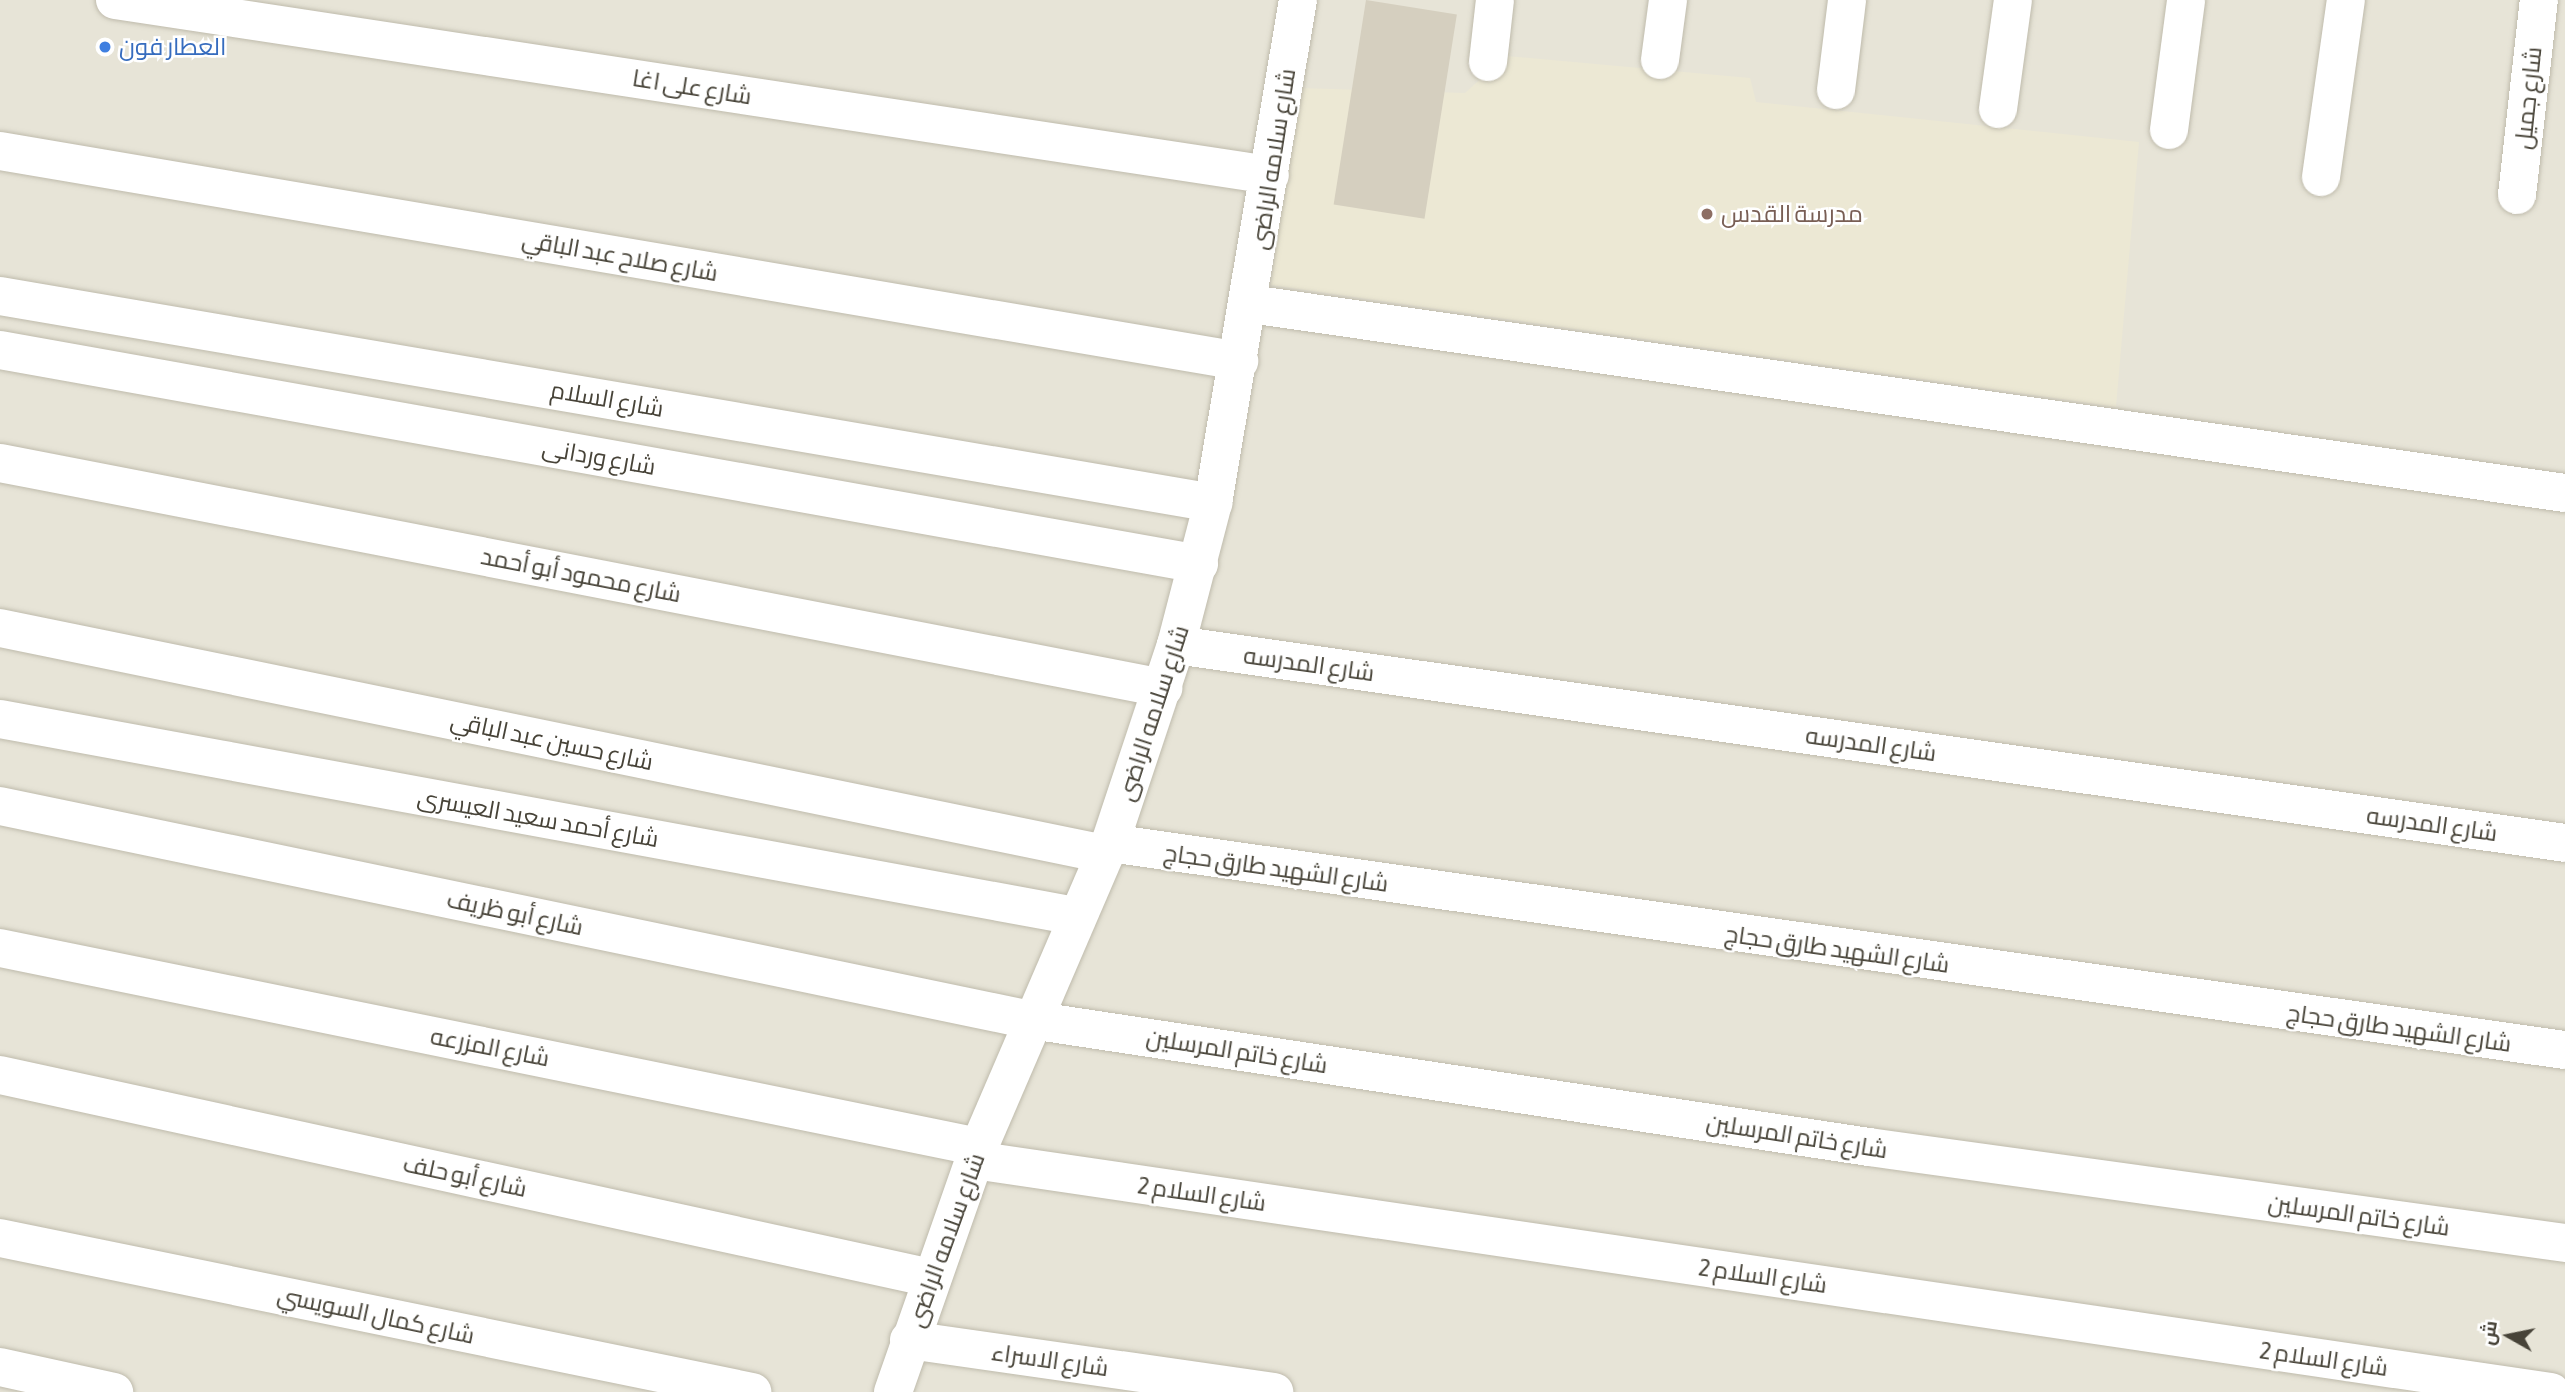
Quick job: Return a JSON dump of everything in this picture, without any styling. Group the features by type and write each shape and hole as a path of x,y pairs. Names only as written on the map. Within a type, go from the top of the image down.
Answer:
{"street":[{"name":"شارع على اغا","path":"115,0 1270,175"},
{"name":"شارع سلامه الراضى","path":"893,1392 976,1153 1031,1020 1107,849 1176,645 1213,503 1250,304 1298,0"},
{"path":"1488,62 1496,0"},
{"path":"1660,60 1668,0"},
{"path":"1836,90 1847,0"},
{"path":"1998,109 2013,0"},
{"path":"2169,130 2186,0"},
{"path":"2321,177 2346,0"},
{"name":"شارع جميل","path":"2517,195 2539,0"},
{"name":"شارع صلاح عبد الباقي","path":"0,151 1239,361"},
{"name":"شارع السلام","path":"0,296 1213,503"},
{"path":"1250,304 2565,494"},
{"name":"شارع وردانى","path":"0,350 1199,564"},
{"name":"شارع محمود أبو أحمد","path":"0,463 1163,688"},
{"name":"شارع حسين عبد الباقي","path":"0,628 1107,849"},
{"name":"شارع المدرسه","path":"1176,645 2565,843"},
{"name":"شارع أحمد سعيد العيسرى","path":"0,719 1076,916"},
{"name":"شارع أبو ظريف","path":"0,806 1031,1020"},
{"name":"شارع الشهيد طارق حجاج","path":"1107,849 2565,1050"},
{"name":"شارع المزرعه","path":"0,948 976,1153"},
{"name":"شارع خاتم المرسلين","path":"1031,1020 1869,1147 2565,1243"},
{"name":"شارع أبو حلف","path":"0,1074 931,1278"},
{"name":"شارع السلام 2","path":"976,1153 2552,1392"},
{"name":"شارع كمال السويسي","path":"0,1238 752,1392"},
{"name":"شارع الاسراء","path":"909,1340 1274,1392"},
{"path":"0,1367 114,1392"}],"shaded area":[{"path":"0,0 2565,0 2565,1392 0,1392"},
{"name":"مدرسة القدس","path":"1506,56 1750,78 1756,102 2139,142 2116,407 1271,285 1298,88 1465,93"}],"building":[{"path":"1366,0 1457,14 1424,219 1334,204"}],"place":[{"name":"العطار فون","path":"105,47"},
{"name":"مدرسة القدس","path":"1707,214"}]}
